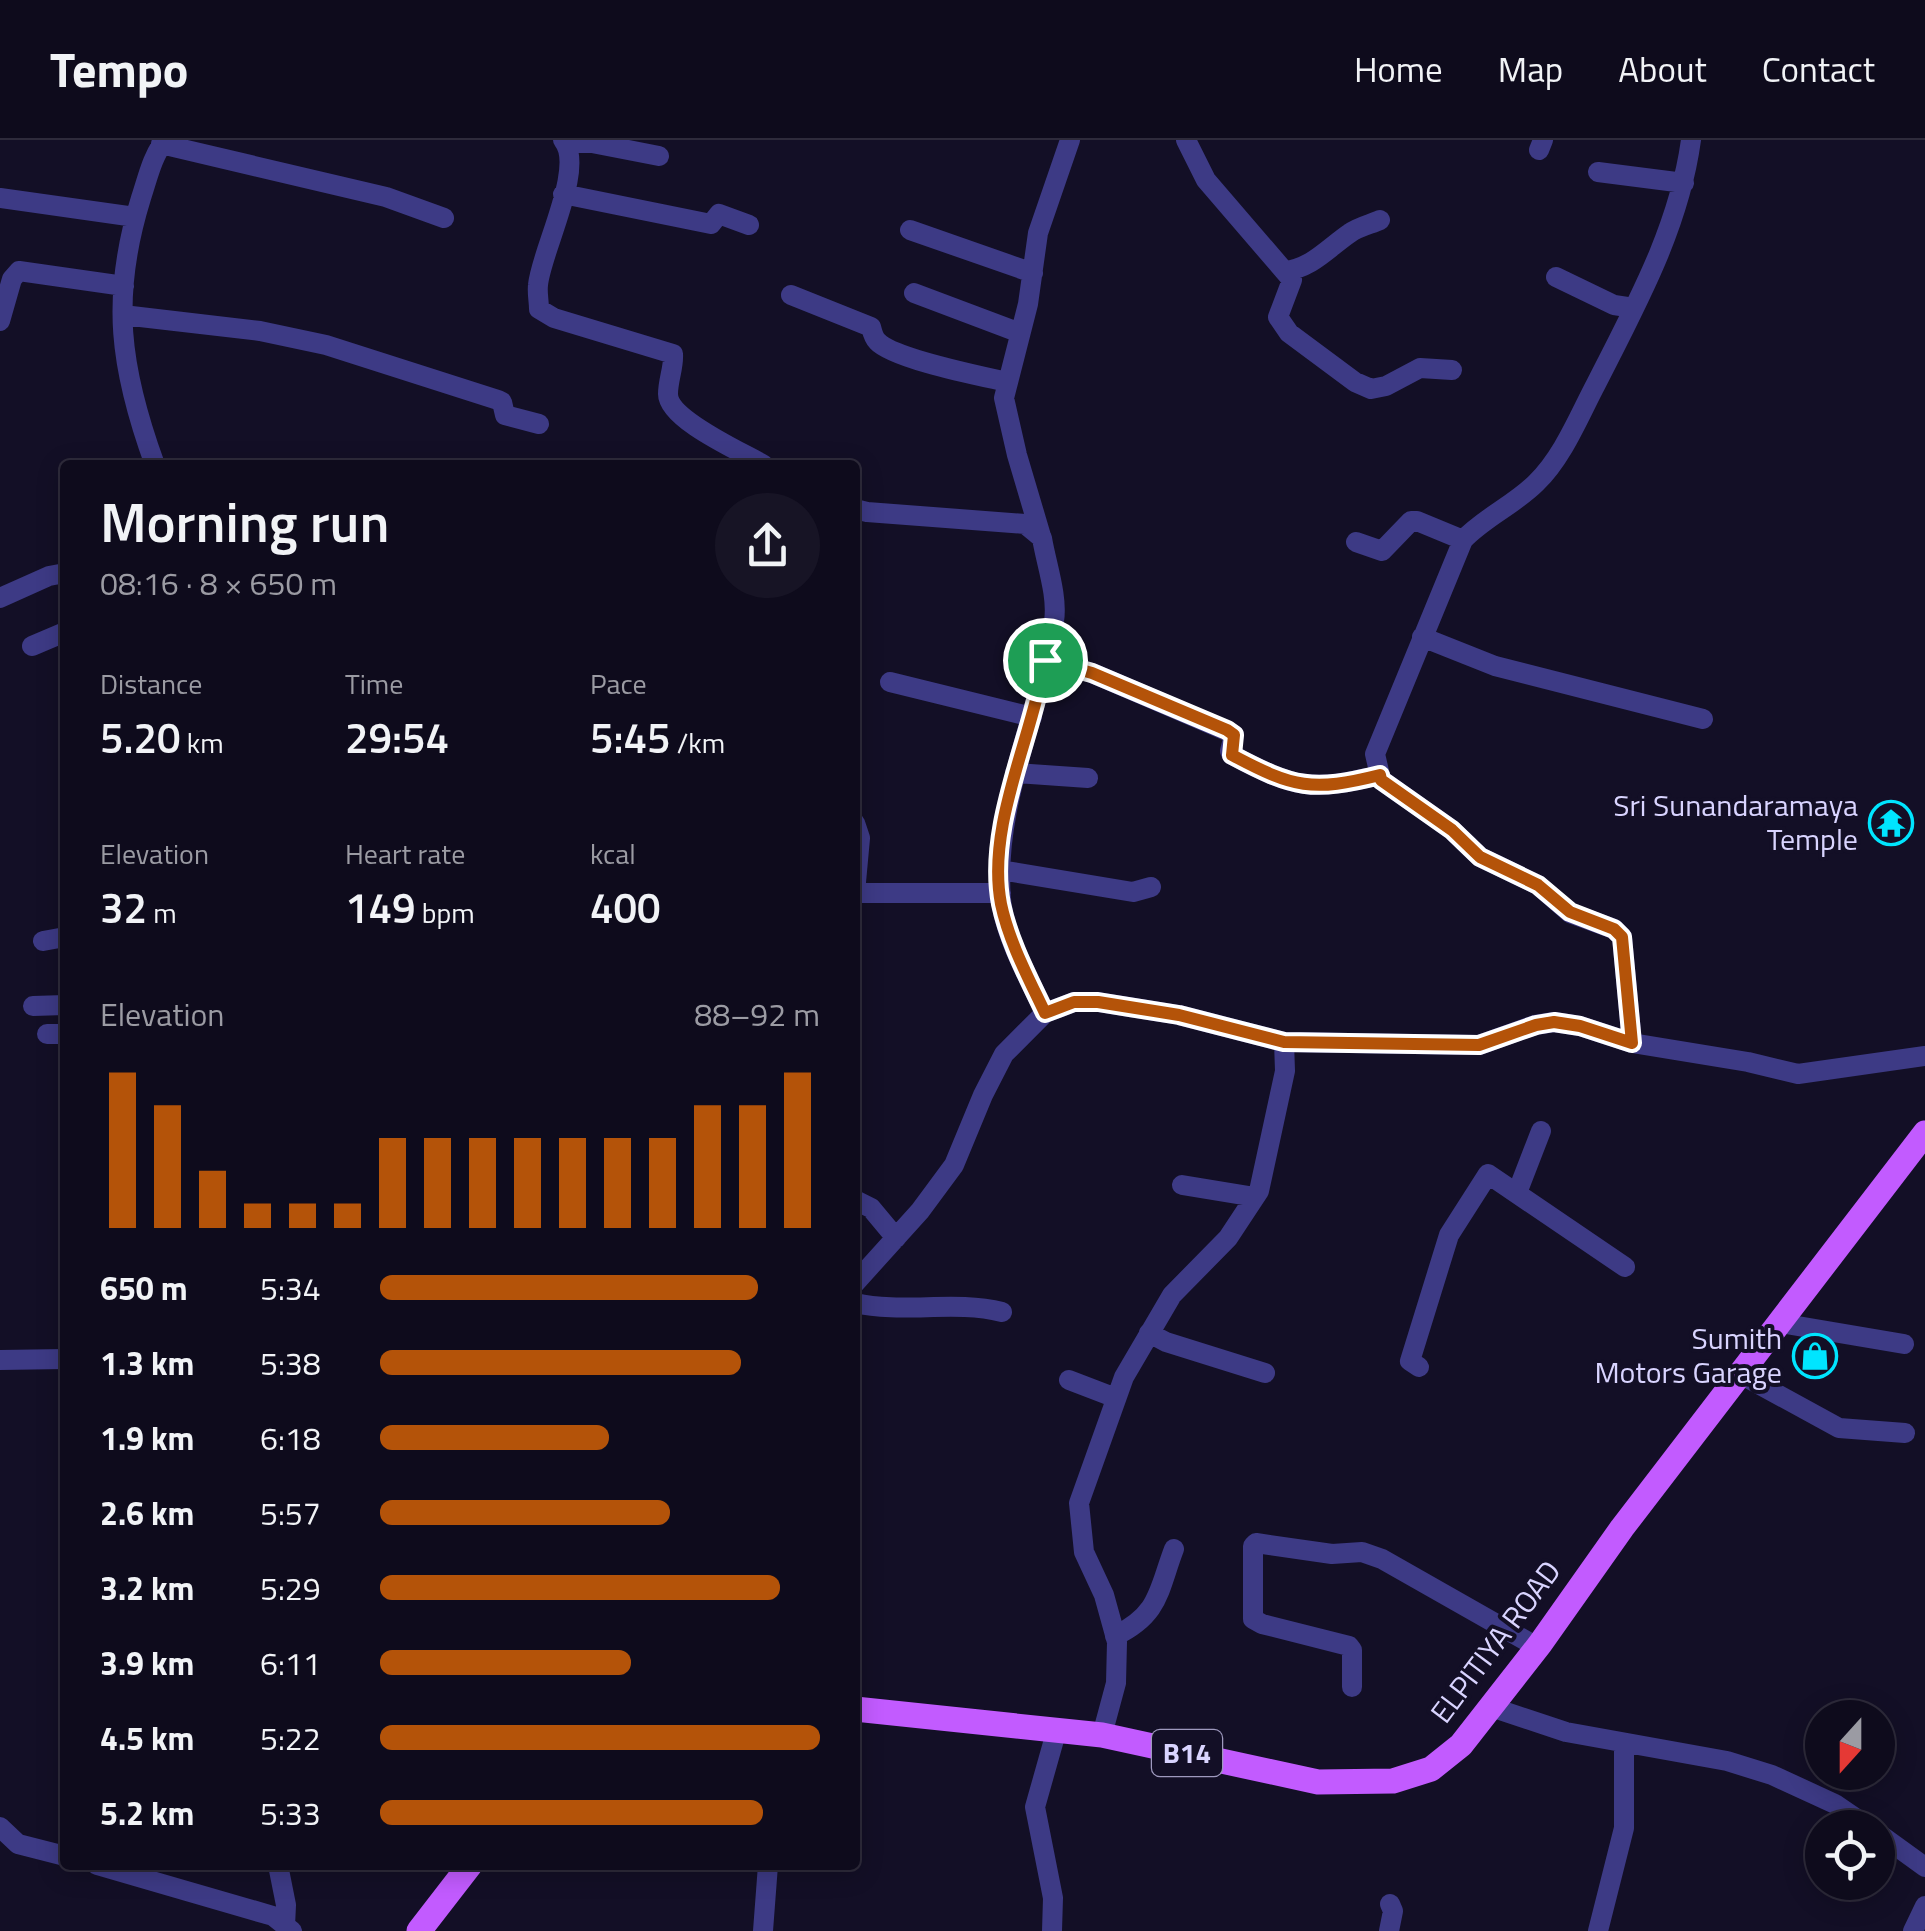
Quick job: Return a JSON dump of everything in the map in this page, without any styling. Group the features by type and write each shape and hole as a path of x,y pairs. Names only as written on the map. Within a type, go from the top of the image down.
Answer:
{"main road":[{"name":"ELPITIYA ROAD","path":"860,1709 1102,1735 1318,1782 1393,1780 1431,1769 1461,1745 1537,1648 1622,1528 1925,1133"},
{"path":"419,1931 466,1870"}],"street":[{"path":"1045,1013 1001,904 1000,870 1015,773 1055,617 1042,538 1004,398 1033,273 1038,232 1070,140"},
{"path":"1186,140 1206,180 1292,280 1278,317 1289,333 1355,382 1372,389 1420,368 1452,370"},
{"path":"1632,1043 1622,937 1614,929 1570,912 1538,885 1480,857 1452,830 1381,780 1375,754 1463,540 1479,523 1537,482 1569,436 1658,259 1684,184 1691,140"},
{"path":"659,156 565,141 568,169 538,283 539,309 554,318 674,354 668,395 672,407 684,420 755,460"},
{"path":"153,460 129,385 121,337 135,217 153,160 163,142 386,197 444,218"},
{"path":"1598,172 1684,184"},
{"path":"563,194 711,224 719,214 748,225"},
{"path":"0,198 135,217"},
{"path":"1286,272 1298,270 1331,250 1350,232 1380,220"},
{"path":"910,230 1033,273"},
{"path":"0,321 12,279 19,272 124,286"},
{"path":"1556,277 1614,304 1634,308"},
{"path":"914,293 1020,333"},
{"path":"791,295 871,327 876,341 916,359 1007,382"},
{"path":"123,315 260,331 326,345 498,400 505,415 539,424"},
{"path":"860,510 1025,524 1042,538"},
{"path":"1356,542 1382,551 1411,521 1417,520 1463,540"},
{"path":"0,598 60,574"},
{"path":"32,646 60,634"},
{"path":"1422,636 1495,666 1703,718"},
{"path":"1045,660 1092,673 1227,730 1234,735 1232,755 1286,780 1331,787 1380,775"},
{"path":"890,682 1032,717"},
{"path":"1015,773 1088,778"},
{"path":"1000,870 1133,892 1151,887"},
{"path":"860,893 1001,894"},
{"path":"43,941 60,938"},
{"path":"860,1278 954,1165 982,1095 1004,1054 1045,1013 1074,1002 1098,1002 1195,1018 1284,1042 1479,1045 1554,1022 1632,1043 1798,1074 1925,1056"},
{"path":"33,1006 60,1005"},
{"path":"1102,1735 1116,1683 1116,1636 1104,1594 1084,1552 1079,1503 1124,1377 1172,1294 1228,1238 1259,1190 1285,1071 1284,1042"},
{"path":"1517,1193 1542,1132"},
{"path":"1418,1367 1410,1361 1449,1236 1488,1174 1624,1268"},
{"path":"1182,1185 1255,1197"},
{"path":"860,1202 871,1208 896,1238"},
{"path":"860,1304 978,1306 1002,1312"},
{"path":"1780,1323 1904,1344"},
{"path":"1150,1333 1166,1342 1265,1373"},
{"path":"0,1360 60,1359"},
{"path":"1740,1374 1839,1428 1905,1433"},
{"path":"1069,1380 1116,1398"},
{"path":"1352,1688 1350,1646 1253,1619 1256,1543 1332,1554 1362,1552 1382,1559 1537,1648"},
{"path":"1116,1636 1147,1616 1158,1598 1174,1549"},
{"path":"1490,1707 1566,1732 1727,1761 1772,1775 1844,1810"},
{"path":"1052,1931 1053,1898 1035,1807 1057,1729"},
{"path":"1598,1931 1624,1828 1624,1743"},
{"path":"0,1827 18,1844 60,1855"},
{"path":"1895,1845 1925,1867"},
{"path":"113,1870 273,1916 288,1928"},
{"path":"279,1870 288,1928"},
{"path":"763,1931 768,1870"},
{"path":"1389,1931 1393,1911 1390,1904"},
{"path":"1913,1931 1925,1906"}],"place":[{"name":"Sri Sunandaramaya Temple","path":"1891,823"},
{"name":"Sumith Motors Garage","path":"1815,1356"}],"route":[{"path":"1045,660 1092,673 1227,730 1234,735 1232,755 1286,780 1331,787 1380,775 1381,780 1452,830 1480,857 1538,885 1570,912 1614,929 1622,937 1632,1043 1554,1022 1466,1046 1284,1042 1179,1015 1098,1002 1074,1002 1045,1013 1001,904 1000,858 1010,788 1040,690 1045,660"}]}
